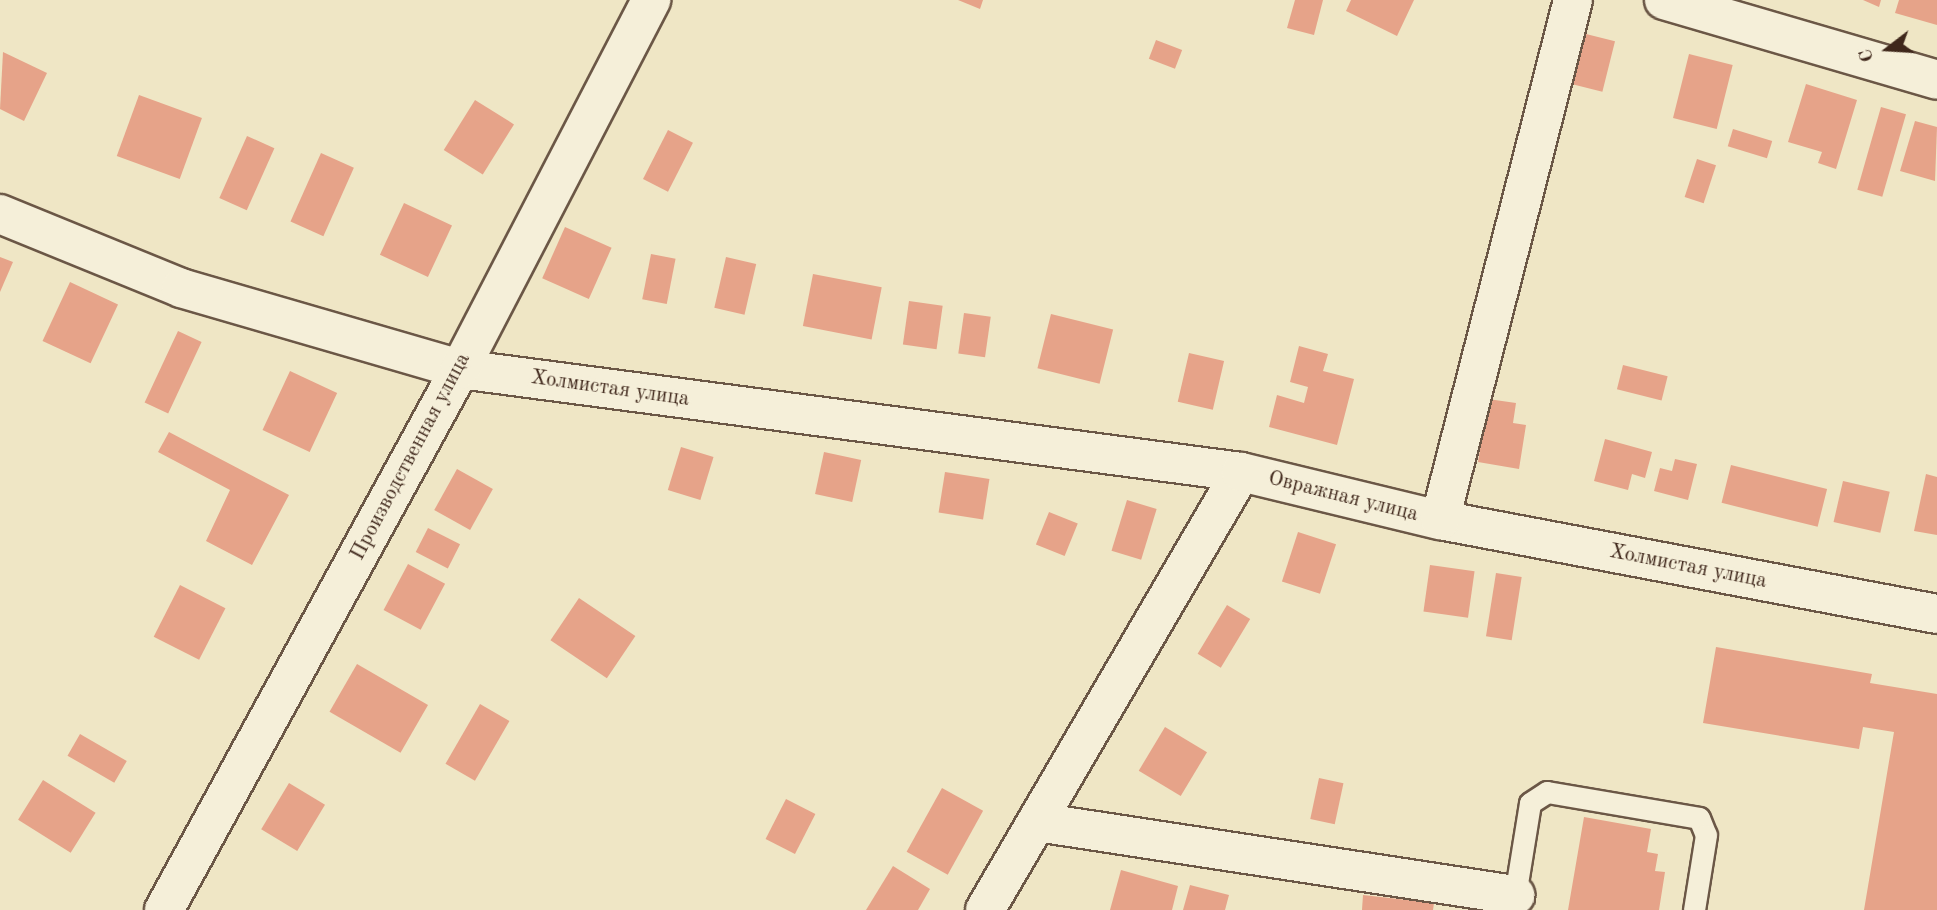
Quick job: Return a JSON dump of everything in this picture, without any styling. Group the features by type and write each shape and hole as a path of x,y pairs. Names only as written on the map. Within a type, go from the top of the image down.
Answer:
{"street":[{"name":"Производственная улица","path":"164,910 460,369 651,0"},
{"name":"Овражная улица","path":"985,910 1241,472 1440,520 1573,0"},
{"path":"1664,0 1937,80"},
{"name":"Холмистая улица","path":"0,214 181,288 460,369 1241,472"},
{"name":"Холмистая улица","path":"1440,520 1937,614"},
{"path":"1037,822 1513,902"}],"lane":[{"path":"1513,902 1532,796 1547,792 1699,818 1706,835 1693,910"}],"building":[{"path":"958,0 983,0 980,9"},
{"path":"1295,0 1323,0 1314,35 1287,28"},
{"path":"1351,0 1414,0 1397,36 1346,11"},
{"path":"1863,0 1881,0 1879,7"},
{"path":"1899,0 1937,0 1937,25 1895,13"},
{"path":"1582,33 1615,41 1602,92 1569,83"},
{"path":"1156,40 1182,50 1175,69 1149,59"},
{"path":"3,52 47,73 24,121 0,109"},
{"path":"1689,54 1733,65 1717,129 1673,118"},
{"path":"1806,84 1857,100 1836,169 1818,163 1822,152 1788,142"},
{"path":"139,95 202,118 180,179 117,156"},
{"path":"475,100 514,124 483,174 444,150"},
{"path":"1881,107 1906,114 1882,197 1857,190"},
{"path":"1915,121 1937,127 1935,181 1900,171"},
{"path":"1733,129 1772,141 1767,158 1728,146"},
{"path":"668,130 693,143 668,192 643,179"},
{"path":"247,136 274,148 247,210 219,198"},
{"path":"321,153 354,168 323,236 290,222"},
{"path":"1697,159 1716,165 1704,203 1685,197"},
{"path":"404,203 452,225 428,277 380,255"},
{"path":"565,227 612,248 589,299 542,278"},
{"path":"651,254 676,259 667,304 642,299"},
{"path":"0,257 13,262 0,292"},
{"path":"726,257 756,264 745,315 714,308"},
{"path":"813,274 882,287 872,339 803,326"},
{"path":"70,282 118,304 91,363 43,341"},
{"path":"909,301 943,306 937,349 903,345"},
{"path":"964,313 991,317 985,357 958,354"},
{"path":"1051,314 1113,329 1100,384 1037,368"},
{"path":"178,331 202,342 168,414 145,403"},
{"path":"1299,346 1328,354 1323,371 1354,379 1337,445 1269,427 1277,395 1304,403 1308,387 1290,382"},
{"path":"1189,353 1224,361 1213,410 1178,402"},
{"path":"1623,365 1668,376 1662,400 1617,389"},
{"path":"290,371 337,393 310,452 263,430"},
{"path":"1488,399 1516,403 1513,423 1526,425 1519,469 1478,462"},
{"path":"169,432 289,495 252,565 206,541 230,490 158,452"},
{"path":"1605,439 1652,452 1645,478 1632,474 1628,490 1594,481"},
{"path":"681,447 714,457 700,500 668,490"},
{"path":"824,452 861,460 852,502 815,494"},
{"path":"1675,459 1697,464 1688,500 1654,491 1660,468 1672,471"},
{"path":"1731,465 1827,489 1818,527 1722,503"},
{"path":"457,469 493,489 470,530 434,510"},
{"path":"945,472 989,479 983,520 939,512"},
{"path":"1926,474 1937,477 1937,535 1914,531"},
{"path":"1843,481 1890,492 1880,533 1834,522"},
{"path":"1127,500 1157,509 1141,560 1112,551"},
{"path":"1049,512 1078,524 1065,556 1036,544"},
{"path":"428,528 460,544 448,568 416,552"},
{"path":"1298,532 1336,544 1320,594 1282,581"},
{"path":"408,564 445,584 421,630 384,610"},
{"path":"1430,565 1475,571 1468,618 1423,612"},
{"path":"1496,573 1522,577 1512,640 1486,636"},
{"path":"180,585 225,608 199,660 154,637"},
{"path":"579,598 635,636 607,678 550,640"},
{"path":"1227,605 1250,619 1221,668 1198,654"},
{"path":"1716,647 1872,674 1870,683 1937,694 1937,910 1864,910 1894,732 1863,727 1859,749 1703,723"},
{"path":"357,664 428,705 401,753 330,712"},
{"path":"480,704 509,721 475,781 446,764"},
{"path":"1165,727 1207,752 1181,796 1139,771"},
{"path":"80,734 127,761 114,783 68,756"},
{"path":"1319,778 1343,783 1335,824 1310,819"},
{"path":"43,780 96,813 71,853 18,820"},
{"path":"289,783 325,805 297,851 261,829"},
{"path":"942,788 983,811 948,875 907,852"},
{"path":"786,799 815,814 795,854 766,839"},
{"path":"1584,817 1651,829 1647,852 1658,854 1655,871 1665,872 1659,910 1568,910"},
{"path":"893,866 930,889 918,910 866,910"},
{"path":"1121,870 1178,886 1172,910 1110,910"},
{"path":"1190,885 1229,895 1225,910 1183,910"},
{"path":"1363,895 1434,903 1433,910 1362,910"}]}
